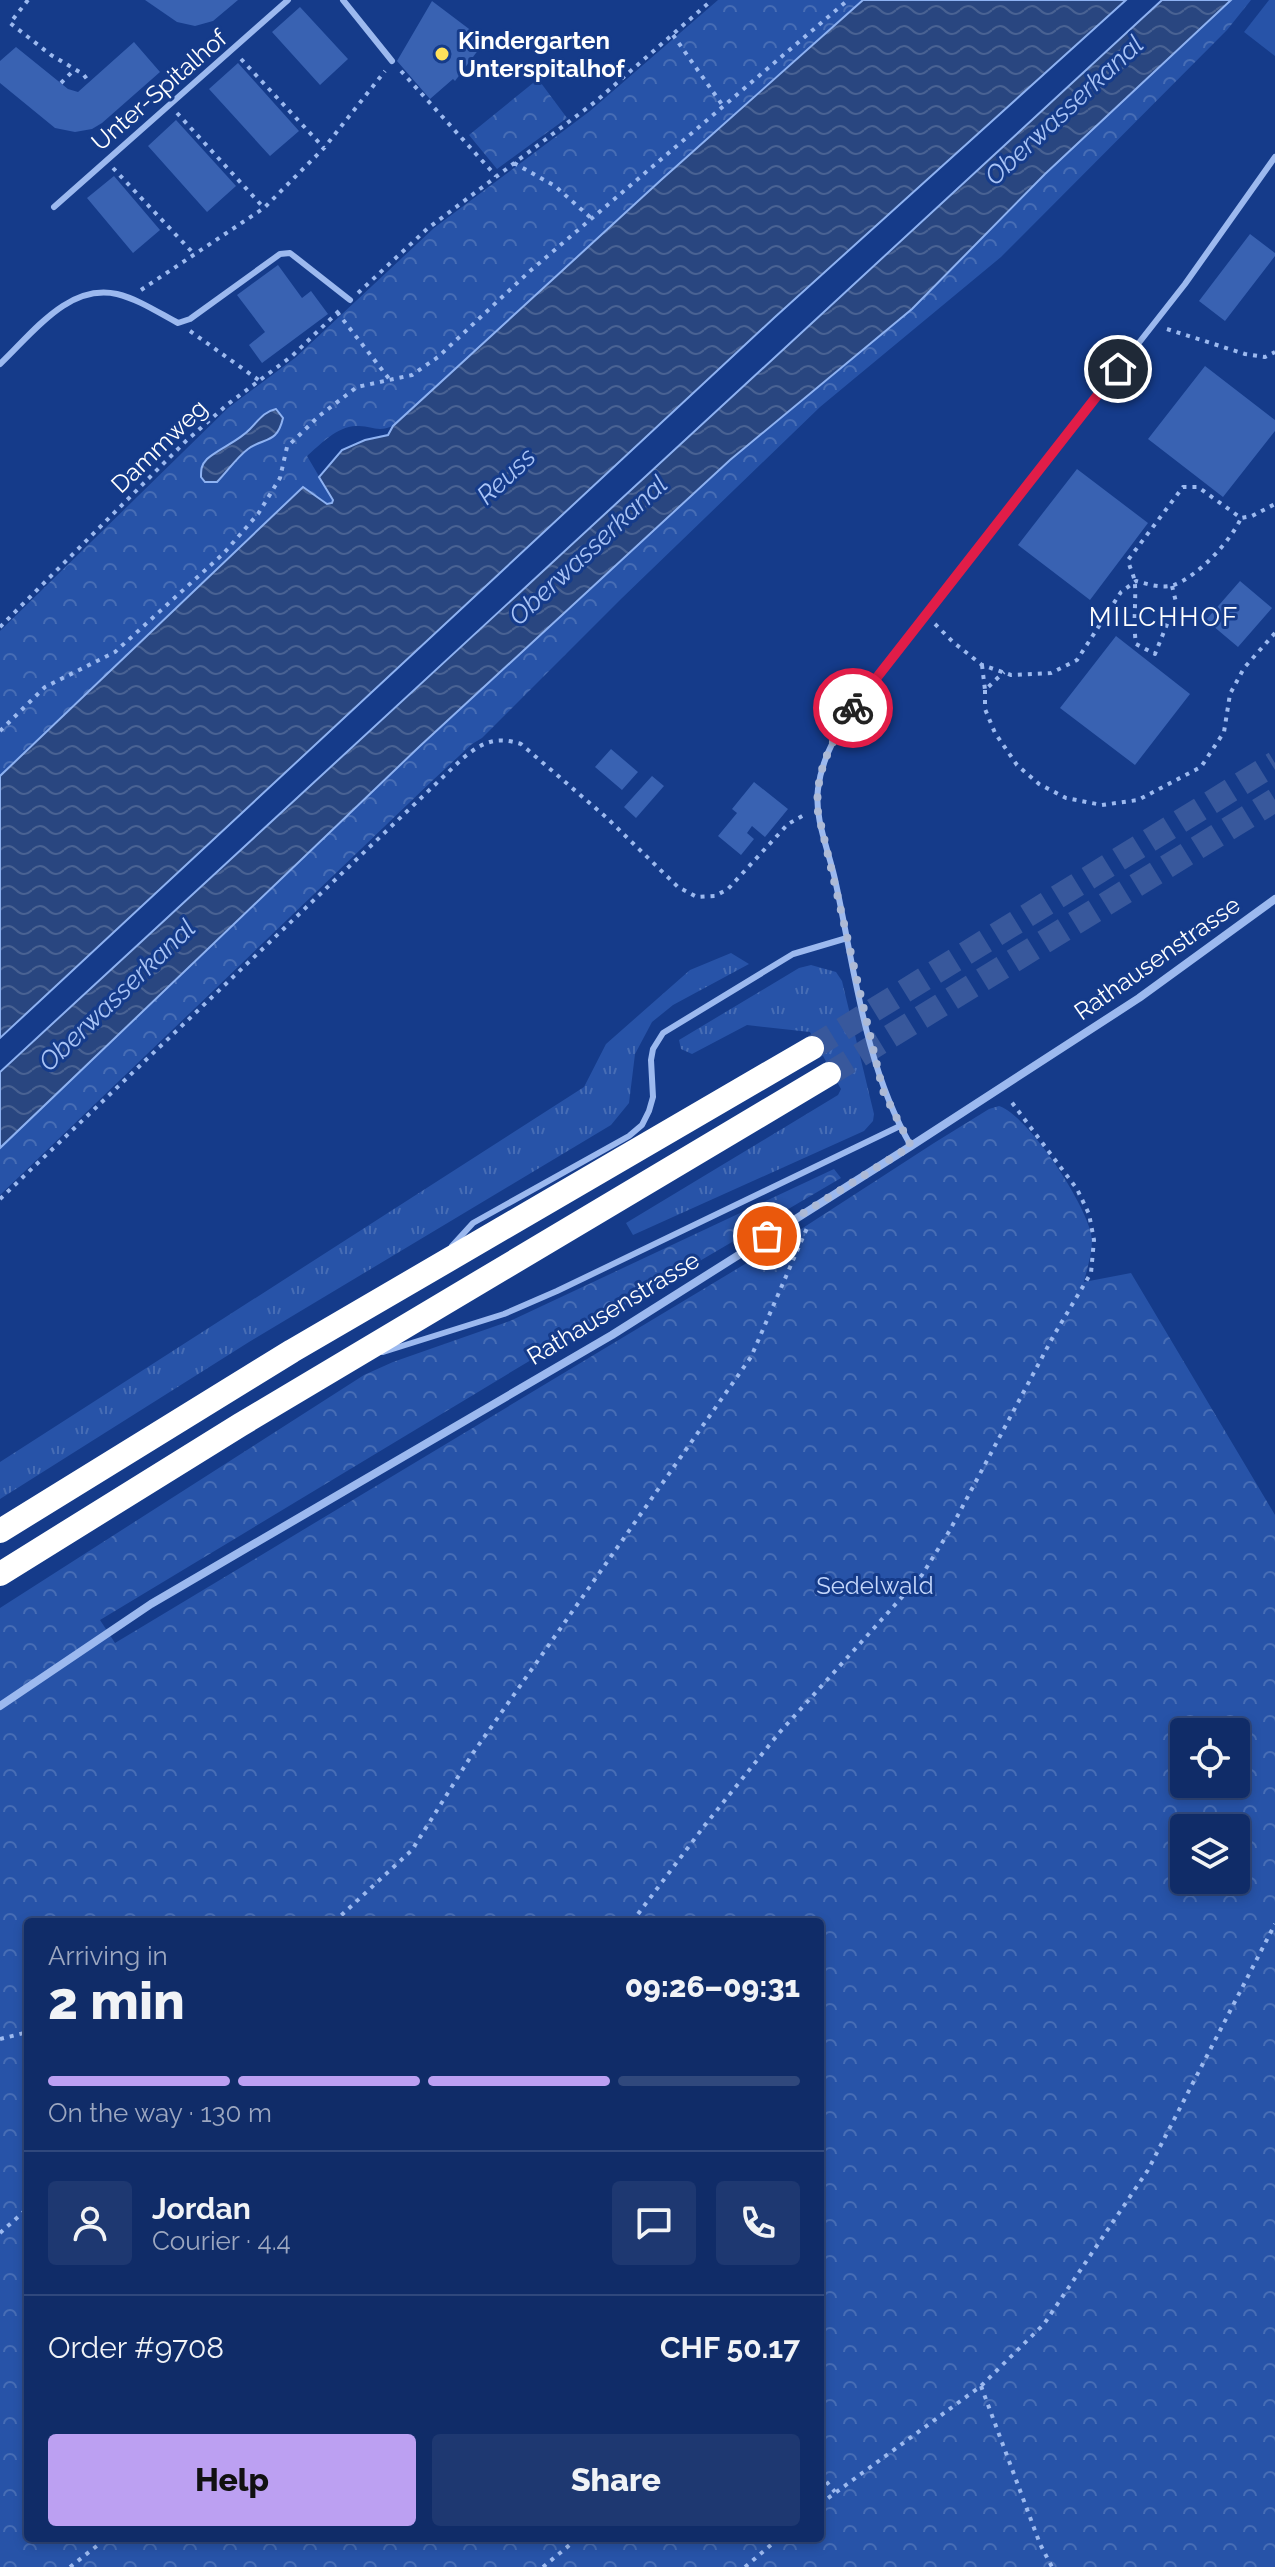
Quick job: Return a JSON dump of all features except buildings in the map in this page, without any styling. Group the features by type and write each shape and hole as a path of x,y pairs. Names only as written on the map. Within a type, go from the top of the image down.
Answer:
{"highway":[{"path":"0,1531 220,1394 433,1267 812,1048"},
{"path":"0,1574 345,1362 829,1074"}],"street":[{"name":"Rathausenstrasse","path":"0,1706 151,1604 612,1335 911,1146 1139,998 1275,899"}],"lane":[{"name":"Unter-Spitalhof","path":"54,207 288,0"},
{"path":"343,0 392,61"},
{"path":"911,1146 883,1091 847,938 818,812 822,766 836,733 858,701 1155,322 1275,157"},
{"path":"0,364 63,305 78,296 114,293 178,323 190,319 280,254 290,253 350,300"},
{"path":"433,1267 473,1223 629,1136 642,1125 653,1097 653,1049 663,1033 793,954 847,938"},
{"path":"345,1362 504,1314 900,1126"}],"path":[{"path":"28,0 10,23 83,74 90,83"},
{"name":"Dammweg","path":"0,627 186,441 292,356 427,229 595,102 712,0"},
{"path":"0,731 45,687 115,652 224,553 258,514 280,478 287,447 319,416 357,387 412,375 438,357 530,271 848,0"},
{"path":"673,35 723,106"},
{"path":"232,50 324,148"},
{"path":"130,298 264,208 324,148 392,61 496,176"},
{"path":"61,83 74,70"},
{"path":"170,105 264,208"},
{"path":"106,161 194,254"},
{"path":"514,163 555,186 591,218"},
{"path":"337,312 390,381"},
{"path":"1155,322 1163,328 1245,354 1265,357 1275,352"},
{"path":"178,323 260,381"},
{"path":"1172,586 1176,602 1155,654 1136,644 1133,621 1136,581 1130,572 1128,560 1183,487 1198,487 1241,518 1275,504"},
{"path":"1136,581 1172,586 1196,572 1228,541 1241,518"},
{"path":"925,613 953,642 982,665 1011,675 1051,673 1077,660 1121,592 1136,581"},
{"path":"982,665 985,709 995,733 1017,765 1039,784 1066,798 1102,805 1138,800 1201,767 1224,732 1230,694 1244,668 1275,633"},
{"path":"985,690 1004,672"},
{"path":"0,1199 483,742 503,738 521,744 607,818 678,887 697,897 715,896 728,889 788,824 818,812"},
{"path":"635,1918 779,1733 922,1575 950,1530 1054,1335 1091,1273 1094,1240 1089,1214 1077,1189 1001,1088"},
{"path":"338,1918 412,1850 473,1753 751,1357 818,1204"},
{"path":"824,2501 981,2386 1044,2324 1148,2170 1275,1924"},
{"path":"0,2039 24,2033"},
{"path":"0,2233 24,2212"},
{"path":"981,2386 1040,2544 1052,2567"},
{"path":"824,2479 835,2492"},
{"path":"70,2567 102,2542"},
{"path":"543,2567 573,2542"},
{"path":"745,2567 774,2542"}],"green space":[{"path":"718,0 863,0 393,426 342,429 307,456 332,503 327,504 303,488 0,776 0,631 228,408 295,358 434,228 590,111"},
{"path":"1231,0 1251,0 1227,30 1001,257 820,407 482,738 432,781 0,1195 0,1148 420,746 730,460 912,309 1045,174"},
{"path":"1269,0 1275,0 1275,56 1244,32"},
{"path":"538,79 567,118 497,169 469,135"},
{"path":"731,953 749,964 673,1005 652,1022 635,1054 629,1103 611,1125 249,1342 0,1499 0,1462 584,1087 606,1044 690,970"},
{"path":"811,965 836,972 842,981 874,1114 873,1121 864,1131 633,1235 626,1223 838,1095 841,1089 810,1032 747,1025 692,1054 681,1049 679,1040 799,968"},
{"name":"Sedelwald","path":"999,1106 1011,1113 1040,1144 1081,1208 1092,1240 1084,1282 1131,1273 1275,1515 1275,2567 0,2567 0,1608 364,1375 510,1321 834,1169 841,1178 526,1363 100,1620 115,1643 775,1246 934,1143"}],"water":[{"name":"Reuss","path":"863,0 1126,0 775,317 0,1038 0,776 303,487 327,504 332,503 319,477 342,450 388,435 393,426 661,180"},
{"name":"Oberwasserkanal","path":"1162,0 1231,0 1045,174 912,309 730,460 420,746 0,1148 0,1072"},
{"path":"276,409 283,418 274,436 248,449 217,482 205,482 201,472 207,459 245,433 264,414"}],"tunnel":[{"path":"812,1048 1275,763"},
{"path":"829,1074 1275,800"}],"way so far":[{"path":"767,1236 911,1146 883,1091 818,812 822,766 836,733 853,708"}],"place":[{"name":"Kindergarten Unterspitalhof","path":"442,54"}],"district":[{"name":"MILCHHOF","path":"1164,617"}],"route":[{"path":"853,708 1118,369"}]}
